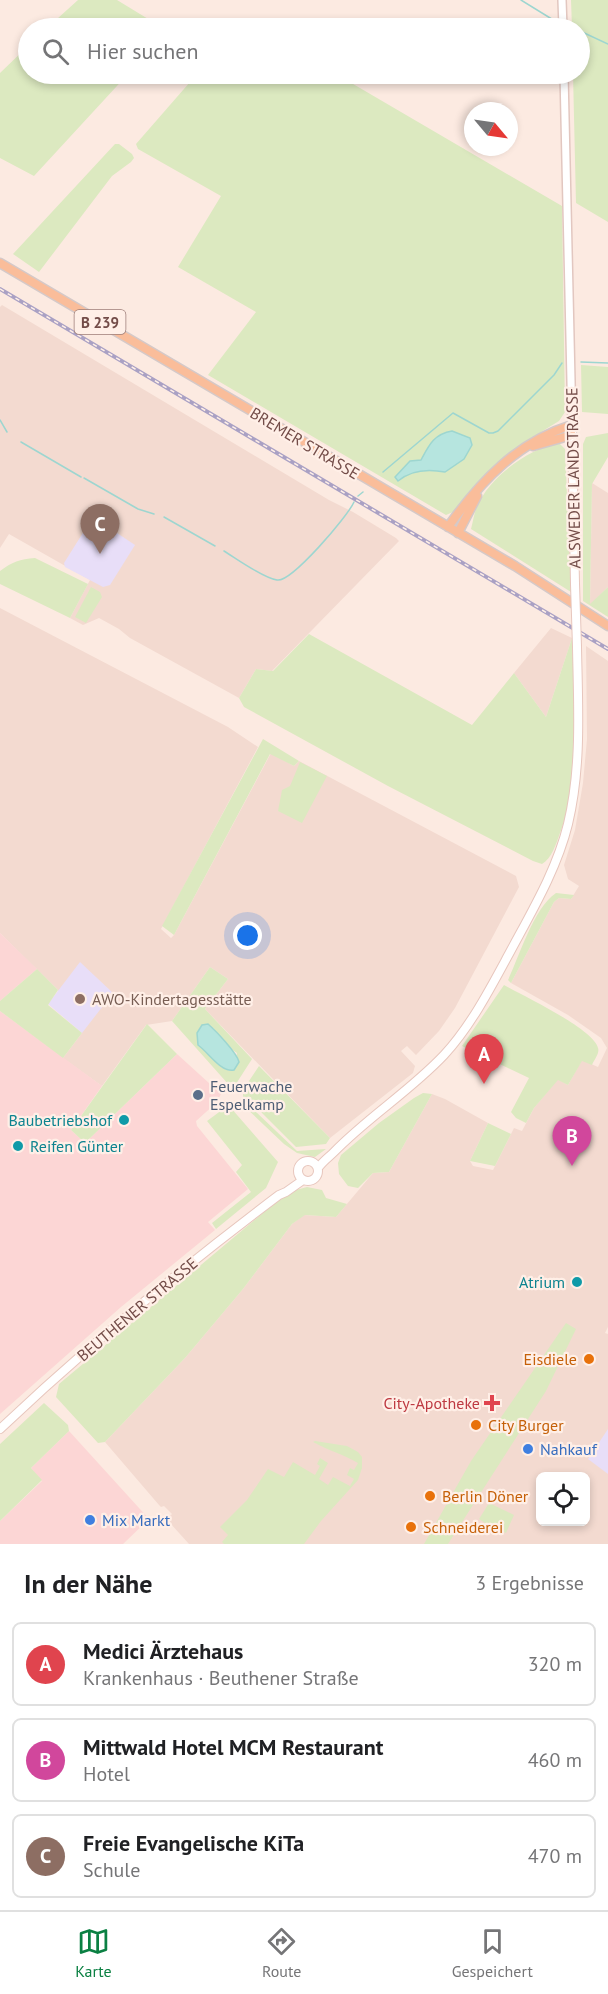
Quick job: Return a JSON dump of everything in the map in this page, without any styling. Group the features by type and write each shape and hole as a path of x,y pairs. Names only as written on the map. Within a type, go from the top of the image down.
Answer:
{"main road":[{"name":"BREMER STRASSE","path":"0,263 515,566 608,626"},
{"name":"ALSWEDER LANDSTRASSE","path":"316,1165 425,1075 446,1053 468,1024 496,978 548,878 568,825 575,788 578,714 572,425"},
{"path":"448,527 497,468 542,436 572,425"},
{"path":"458,533 482,489 500,470 532,446 572,435"},
{"path":"307,1160 316,1165 319,1172 315,1178 309,1181 301,1177 298,1170 301,1163 307,1160"},
{"name":"BEUTHENER STRASSE","path":"0,1429 90,1347 225,1235 301,1177"}],"street":[{"path":"562,0 563,18"},
{"name":"ALSWEDER LANDSTRASSE","path":"564,84 572,425"}],"shaded area":[{"path":"2,305 399,541 272,671 256,669 239,698 130,638 99,618 83,625 70,618 90,580 9,534 0,548 0,307"},
{"path":"592,483 608,493 608,587 590,605"},
{"path":"91,520 97,523 99,521 135,545 110,585 103,587 65,567 64,563"},
{"path":"0,608 228,727 258,747 161,929 171,938 271,753 294,766 299,761 516,876 519,887 455,1008 439,1031 416,1055 407,1046 401,1051 415,1066 413,1073 330,1138 205,1009 228,979 210,967 172,1021 146,1025 102,1086 63,1058 82,1033 58,990 0,933"},
{"path":"551,628 572,638 546,717 514,673"},
{"path":"586,646 608,661 608,1327 605,1333 608,1334 608,1544 189,1544 170,1523 169,1517 172,1514 164,1506 159,1505 105,1442 185,1358 243,1289 292,1224 304,1215 336,1217 373,1173 389,1172 432,1094 488,1123 470,1161 473,1166 493,1170 514,1128 522,1131 534,1108 558,1079 568,1085 582,1060 598,1067 607,1048 601,1038 568,1015 511,983 554,902 559,898 571,899 579,886 568,879 564,865 575,830 587,739"},
{"path":"0,933 37,969 0,1001"},
{"name":"AWO-Kindertagesstätte","path":"80,962 113,993 82,1033 48,1004"},
{"path":"0,1011 102,1086 71,1130 85,1143 177,1054 221,1094 216,1103 196,1121 197,1126 248,1189 208,1222 215,1230 121,1307 0,1414"},
{"path":"608,1429 608,1474 588,1459"},
{"path":"69,1431 149,1519 123,1544 0,1544 0,1521 42,1481 31,1468"}],"green space":[{"path":"78,0 117,0 147,18 58,18"},
{"path":"571,0 608,0 608,222 576,203 573,84 590,84 590,18 572,18"},
{"path":"18,56 18,84 119,84 34,176 0,158 0,73"},
{"path":"188,84 353,84 464,149 464,156 476,156 562,206 565,412 559,421 528,440 495,465 453,512 446,515 208,375 256,312 178,267 221,196 138,149 136,144"},
{"path":"115,144 119,144 134,158 112,176 39,272 13,254"},
{"path":"581,365 608,367 608,414 582,412"},
{"path":"608,433 608,457 592,484 590,604 608,587 608,617 583,601 583,444 586,437"},
{"path":"559,443 565,449 571,592 471,529 476,509 500,475 535,451"},
{"path":"35,558 88,584 70,618 0,584 0,571 8,565"},
{"path":"91,587 100,592 102,597 86,623 75,617"},
{"path":"309,634 472,725 514,673 546,717 572,638 575,761 567,809 560,833 548,858 542,864 533,861 388,786 244,707 239,698 256,669 273,671"},
{"path":"263,739 299,761 294,766 270,754 174,935 162,926"},
{"path":"300,762 327,776 302,823 278,811 282,790 290,786"},
{"path":"556,893 574,895 571,899 559,898 554,902 511,983 508,980 534,921 540,910"},
{"path":"210,967 228,979 205,1009 252,1059 234,1087 229,1085 172,1021","holes":["213,1028 228,1047 237,1053 234,1070 221,1067 205,1049"]},
{"path":"37,969 58,990 48,1005 82,1033 63,1058 0,1011 0,1001"},
{"path":"504,985 571,1022 594,1040 598,1048 598,1054 592,1065 582,1061 568,1085 558,1080 534,1108 526,1123 516,1118 511,1112 529,1078 462,1046"},
{"path":"147,1024 177,1054 85,1143 71,1130"},
{"path":"259,1066 330,1138 326,1144 296,1147 252,1103 243,1098 243,1090"},
{"path":"423,1093 432,1094 389,1172 373,1173 358,1188 348,1186 339,1174 338,1163 341,1155 379,1123"},
{"path":"243,1105 254,1110 297,1151 326,1149 315,1157 297,1153 284,1144"},
{"path":"226,1107 231,1108 278,1162 266,1188 216,1229 212,1223 251,1192 236,1172 242,1165 207,1121"},
{"path":"488,1123 511,1134 495,1166 470,1161"},
{"path":"307,1187 322,1190 326,1198 347,1204 336,1217 305,1215 292,1224 243,1289 185,1358 105,1442 98,1443 56,1397 59,1384 276,1202 296,1190"},
{"path":"566,1323 576,1329 546,1391 448,1544 424,1544 471,1461"},
{"path":"44,1403 68,1425 69,1431 31,1468 42,1480 0,1521 0,1444"},
{"path":"313,1442 347,1446 358,1452 362,1457 362,1468 358,1480 321,1521 304,1544 224,1544 222,1542 228,1535 220,1527 247,1500 268,1469 284,1477 293,1462 315,1475 320,1466 317,1464 320,1458 328,1463 319,1479 328,1485 333,1477 350,1486 354,1479 347,1475 350,1468 354,1470 358,1463"},
{"path":"489,1503 514,1515 506,1533 479,1519"}],"water":[{"path":"452,431 470,438 472,445 464,459 445,472 420,471 398,481 395,477 410,461 421,460 436,438"},
{"path":"208,1024 226,1042 237,1058 239,1062 234,1070 224,1068 198,1045 197,1033 202,1025"}],"waterway":[{"path":"521,0 550,18"},
{"path":"590,36 608,44"},
{"path":"581,362 608,363"},
{"path":"383,472 453,413 489,433 498,431 554,375 562,363"},
{"path":"0,420 7,432"},
{"path":"21,442 81,477"},
{"path":"84,478 138,509 154,514"},
{"path":"358,496 363,492"},
{"path":"224,551 271,579 284,578 318,547 354,502"},
{"path":"164,517 215,546"}],"railway":[{"path":"0,289 608,649"}],"place":[{"name":"Freie Evangelische KiTa","path":"100,554"},
{"name":"AWO-Kindertagesstätte","path":"80,999"},
{"name":"Medici Ärztehaus","path":"484,1084"},
{"name":"Feuerwache Espelkamp","path":"198,1095"},
{"name":"Baubetriebshof","path":"124,1120"},
{"name":"Reifen Günter","path":"18,1146"},
{"name":"Mittwald Hotel MCM Restaurant","path":"572,1166"},
{"name":"Atrium","path":"577,1282"},
{"name":"Eisdiele","path":"589,1359"},
{"name":"City-Apotheke","path":"492,1403"},
{"name":"City Burger","path":"476,1425"},
{"name":"Nahkauf","path":"528,1449"},
{"name":"Berlin Döner","path":"430,1496"},
{"name":"Mix Markt","path":"90,1520"},
{"name":"Schneiderei","path":"411,1527"}]}
